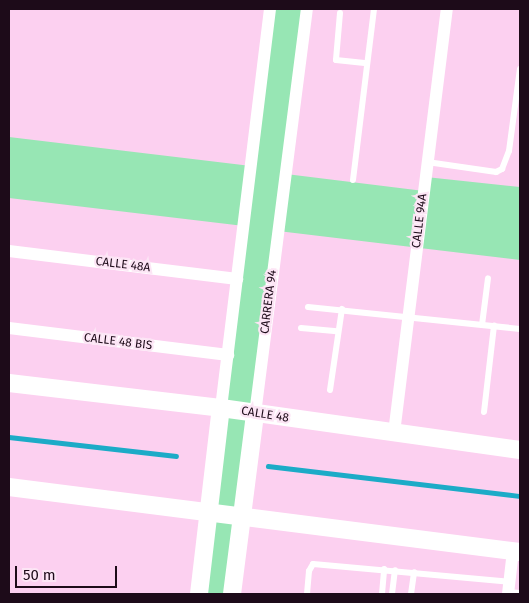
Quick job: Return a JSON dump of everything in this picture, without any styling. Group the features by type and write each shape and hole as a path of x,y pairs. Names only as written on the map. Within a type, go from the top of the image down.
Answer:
{"main road":[{"name":"CALLE 48","path":"9,383 222,408 520,450"},
{"path":"198,594 222,408"},
{"name":"CARRERA 94","path":"232,594 255,414"},
{"path":"9,487 517,551"}],"street":[{"path":"222,408 270,9"},
{"name":"CARRERA 94","path":"255,414 306,9"},
{"name":"CALLE 94A","path":"394,433 447,9"},
{"name":"CALLE 48A","path":"9,251 237,279"},
{"name":"CALLE 48 BIS","path":"9,328 228,355"},
{"path":"511,590 517,551"}],"lane":[{"path":"353,180 374,9"},
{"path":"340,13 336,60 368,63"},
{"path":"428,162 496,172 502,169 509,151 520,69"},
{"path":"482,325 488,278"},
{"path":"308,307 342,309 520,329"},
{"path":"330,390 337,331 342,309"},
{"path":"484,412 494,326"},
{"path":"301,328 337,331"},
{"path":"307,594 309,571 313,564 414,572 511,590"},
{"path":"382,594 384,569"},
{"path":"392,594 395,570"},
{"path":"411,594 414,572"}],"green space":[{"path":"270,9 307,9 286,174 424,191 426,177 520,187 520,260 278,231 232,594 199,594 244,226 9,198 9,137 251,166"}],"waterway":[{"path":"9,437 176,456"},
{"path":"268,466 520,496"}]}
